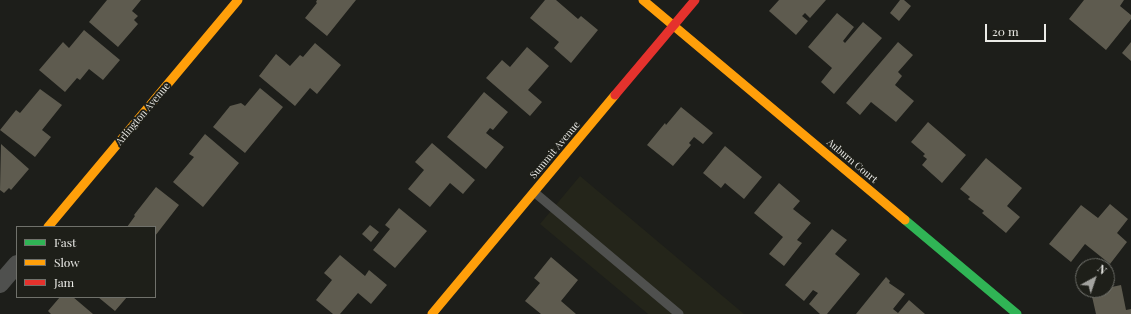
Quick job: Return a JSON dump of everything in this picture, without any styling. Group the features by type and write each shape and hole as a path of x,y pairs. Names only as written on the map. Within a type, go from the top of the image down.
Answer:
{"street":[{"name":"Arlington Avenue","path":"49,226 238,0"},
{"name":"Auburn Court","path":"643,0 1017,314"},
{"name":"Summit Avenue","path":"432,314 695,0"},
{"path":"0,284 16,265"}],"lane":[{"path":"534,192 679,314"}],"shaded area":[{"path":"580,176 744,314 648,314 540,224"}],"building":[{"path":"107,0 141,0 132,11 138,16 134,20 138,24 118,47 89,22"},
{"path":"317,0 356,0 327,36 305,18 317,3"},
{"path":"545,0 556,0 578,19 581,16 598,30 571,63 554,48 559,42 530,18"},
{"path":"779,0 826,0 810,18 805,13 802,16 808,21 796,35 769,11"},
{"path":"900,0 904,0 911,6 899,21 890,13"},
{"path":"1084,0 1124,0 1120,6 1131,15 1131,19 1106,50 1069,19"},
{"path":"837,13 854,27 843,41 845,43 863,22 882,38 834,94 821,82 832,68 808,47"},
{"path":"84,30 120,60 103,80 89,69 80,80 77,78 65,92 39,70 63,42 69,48"},
{"path":"898,42 913,55 898,72 902,76 895,85 914,101 896,122 871,102 860,115 846,103"},
{"path":"1131,42 1131,61 1122,53"},
{"path":"315,43 341,65 317,94 310,88 295,106 259,76 276,54 290,66 300,55 303,57"},
{"path":"527,47 549,66 528,90 542,102 530,116 486,78 502,60 510,67"},
{"path":"260,88 283,107 245,153 213,127 230,106 241,103 245,106"},
{"path":"40,89 62,105 42,130 51,137 35,157 0,130 16,110 20,113"},
{"path":"484,92 508,112 493,130 490,128 486,133 504,147 486,169 447,137"},
{"path":"681,107 713,133 703,144 694,137 689,143 691,145 673,166 647,145 665,123 666,125"},
{"path":"928,122 966,155 942,183 922,165 927,159 923,156 925,154 911,142"},
{"path":"205,134 239,163 203,207 173,182 194,157 189,154"},
{"path":"432,143 475,180 463,194 450,183 430,207 408,189 424,170 415,162"},
{"path":"1,144 29,169 11,190 9,188 4,193 0,190"},
{"path":"725,146 762,177 744,199 725,183 721,188 703,173"},
{"path":"986,158 1022,188 1007,206 1020,217 1006,233 982,213 984,211 968,199 970,197 960,189"},
{"path":"779,183 800,201 793,209 811,223 797,240 802,243 784,266 769,254 783,237 754,213"},
{"path":"156,187 179,205 156,235 156,226 128,226 135,216 134,215"},
{"path":"1110,204 1128,219 1117,233 1127,242 1115,258 1102,258 1085,244 1071,262 1049,244 1081,205 1098,218"},
{"path":"399,208 427,231 395,268 373,250 390,229 385,225"},
{"path":"370,225 379,232 371,242 362,234"},
{"path":"832,229 847,240 835,254 860,274 827,314 820,314 809,304 818,293 813,290 804,301 785,285"},
{"path":"340,255 365,276 369,270 387,285 371,304 358,293 340,314 333,314 316,300 332,280 324,273"},
{"path":"551,257 578,280 561,301 576,314 541,314 525,301 540,283 534,278"},
{"path":"886,277 890,281 889,283 905,294 893,309 898,313 909,300 925,314 856,314"},
{"path":"1121,285 1126,310 1131,309 1131,314 1096,314 1092,298 1115,298 1115,286"},
{"path":"59,298 74,298 93,314 51,314 48,311"},
{"path":"99,298 126,298 115,311"}],"traffic: fast":[{"path":"905,220 1017,314"}],"traffic: slow":[{"path":"49,226 238,0"},
{"path":"643,0 905,220"},
{"path":"432,314 615,95"}],"traffic: jam":[{"path":"615,95 695,0"}]}
